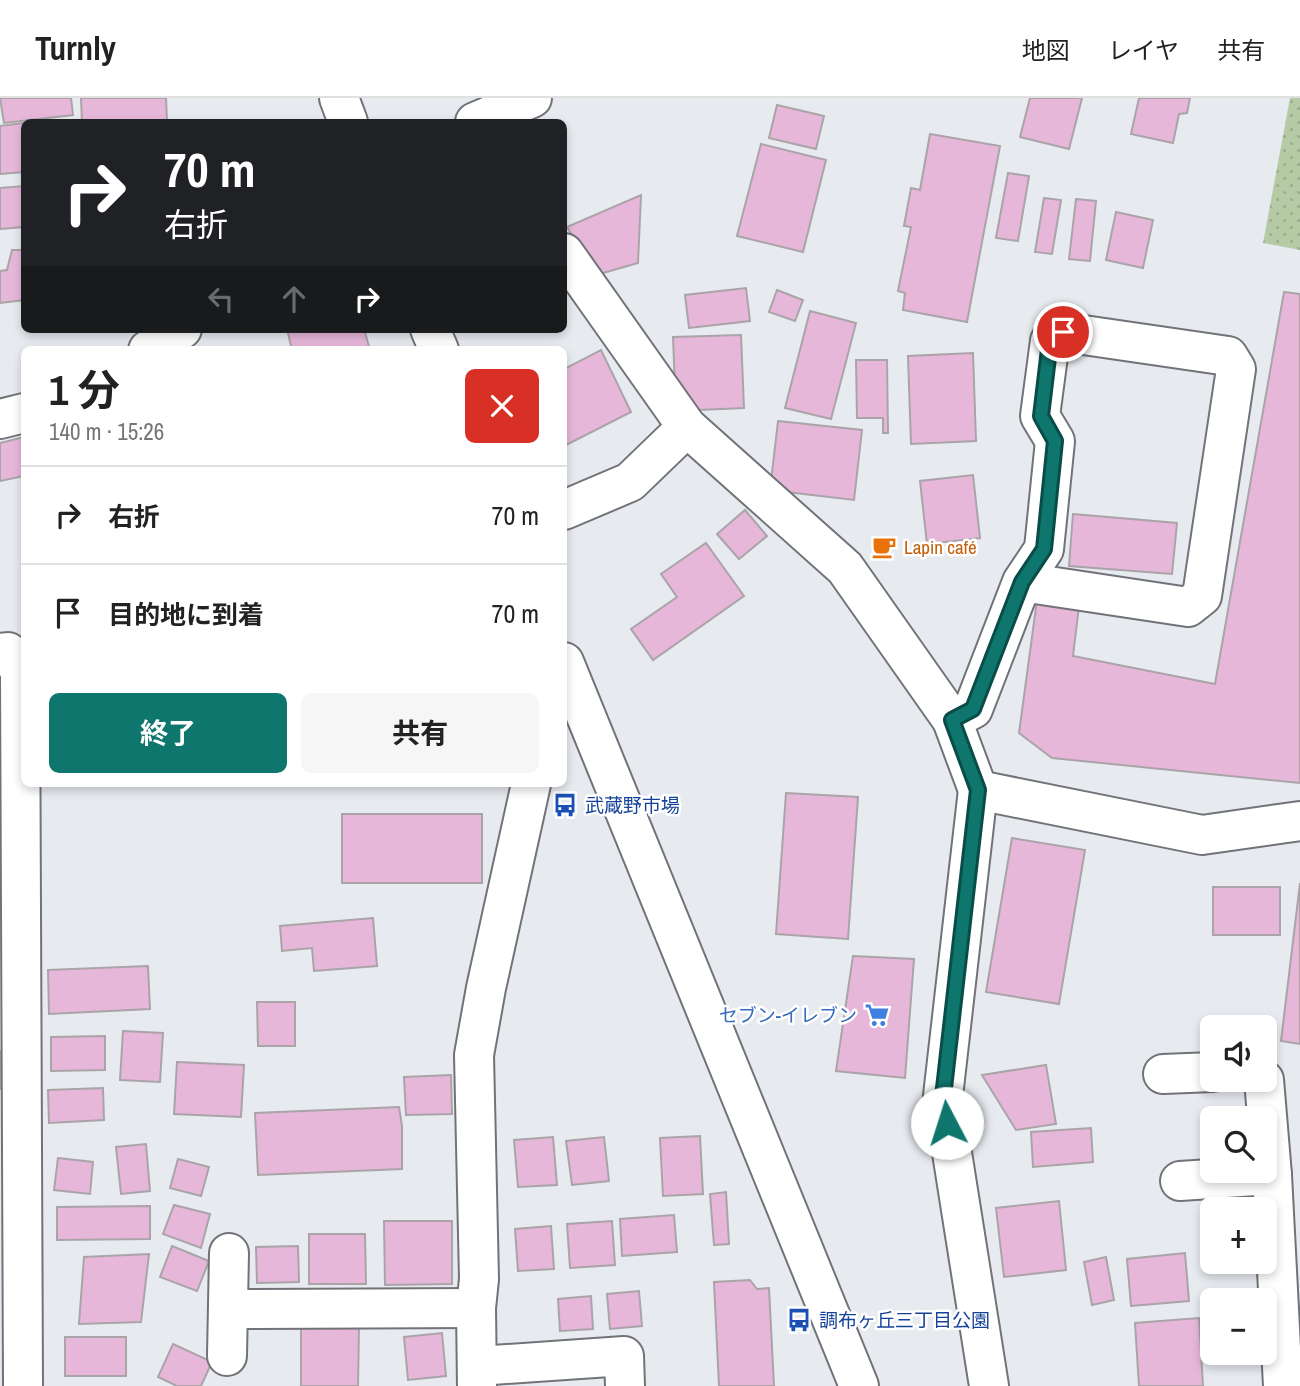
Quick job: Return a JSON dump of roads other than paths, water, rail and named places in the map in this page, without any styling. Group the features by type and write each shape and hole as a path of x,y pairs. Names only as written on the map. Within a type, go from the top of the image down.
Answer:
{"street":[{"path":"339,98 347,119"},
{"path":"482,119 532,98"},
{"path":"567,257 687,427 845,568 952,720 978,790 943,1097 989,1386"},
{"path":"952,720 973,709 1022,582 1044,549 1055,441 1041,416 1050,341 1063,332 1228,356 1237,369 1202,596 1188,607 1022,582"},
{"path":"154,346 176,333"},
{"path":"0,419 21,414"},
{"path":"567,509 629,482 687,427"},
{"path":"0,653 8,652 20,671 23,1386"},
{"path":"567,669 859,1386"},
{"path":"530,787 474,1055 479,1279 476,1308 477,1376 624,1356 625,1386"},
{"path":"978,790 1202,835 1300,821"},
{"path":"1163,1074 1200,1073"},
{"path":"1180,1181 1200,1180"},
{"path":"1272,1183 1283,1386"},
{"path":"227,1356 229,1253"},
{"path":"228,1309 476,1308"}],"place":[{"name":"Lapin café","path":"884,547"},
{"name":"武蔵野市場","path":"565,805"},
{"name":"セブン-イレブン","path":"877,1015"},
{"name":"調布ヶ丘三丁目公園","path":"799,1320"}]}
